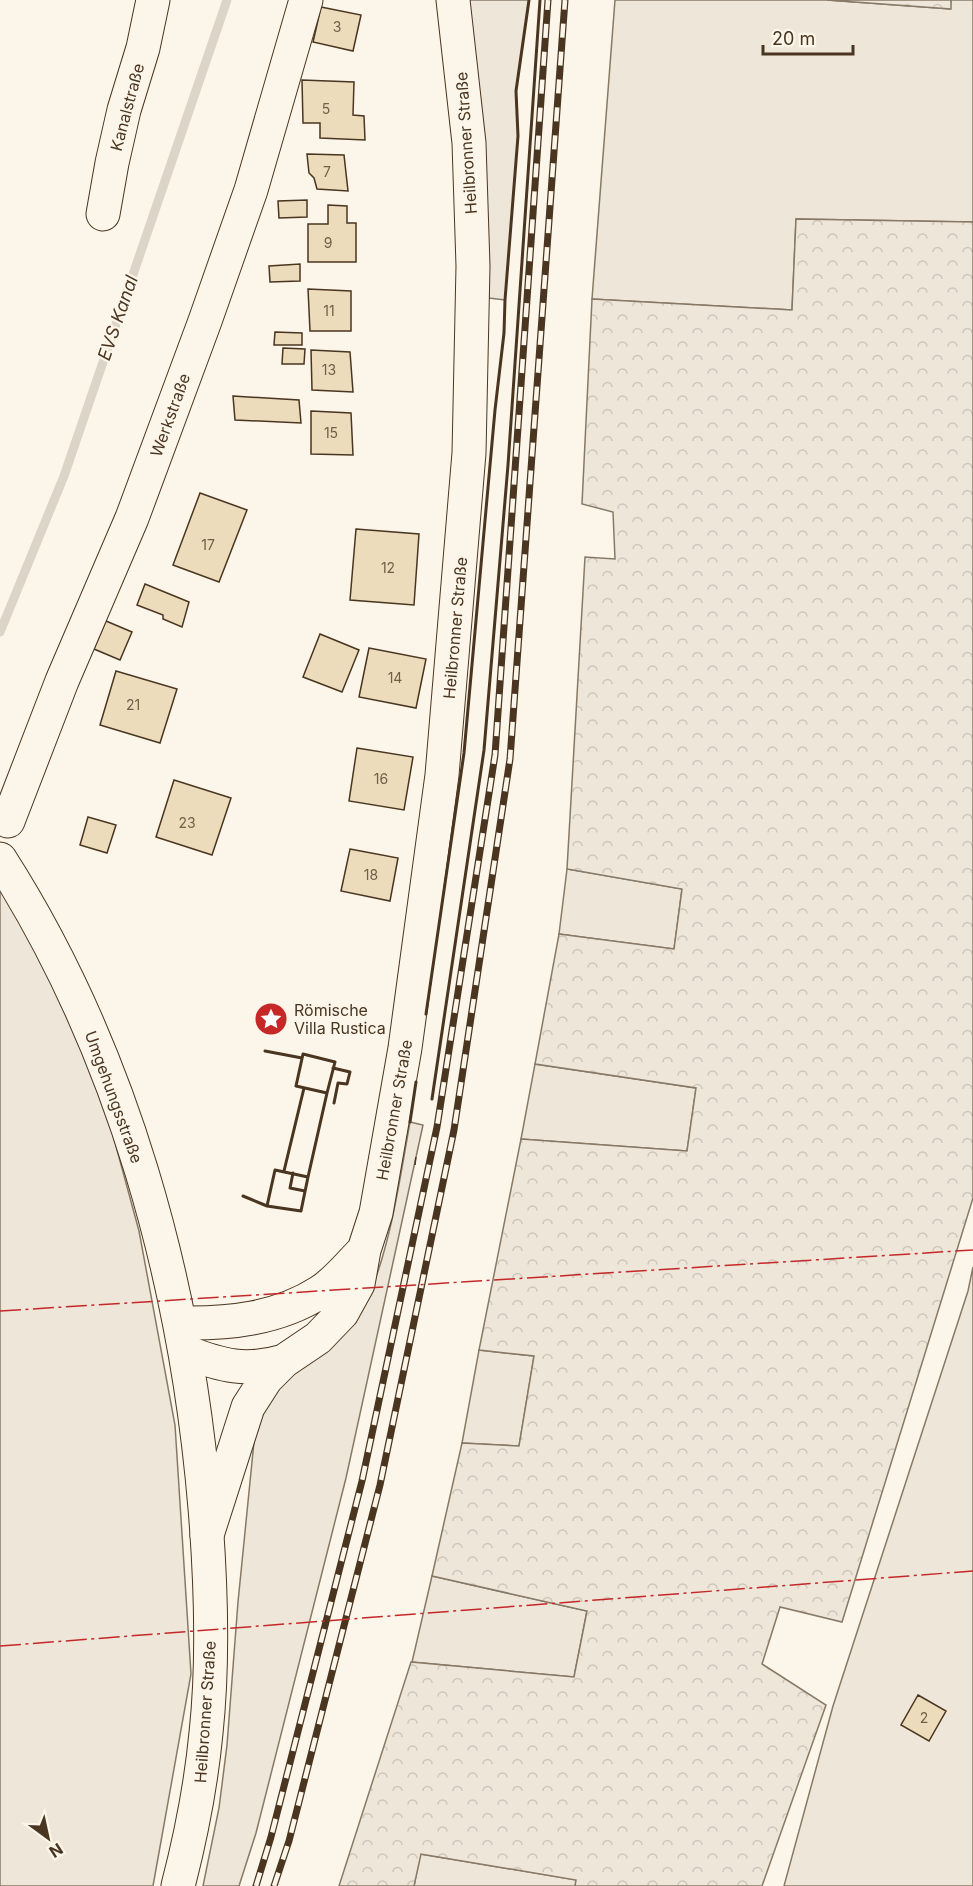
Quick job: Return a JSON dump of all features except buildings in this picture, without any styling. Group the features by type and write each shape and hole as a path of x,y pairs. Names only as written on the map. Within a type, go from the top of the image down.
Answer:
{"street":[{"name":"Kanalstraße","path":"103,214 124,110 143,48 153,0"},
{"name":"Werkstraße","path":"8,821 62,681 132,518 205,321 251,190 306,0"},
{"name":"Heilbronner Straße","path":"207,1535 248,1407 266,1379 284,1361 318,1338 342,1313 358,1284 364,1250 376,1213 405,1048 442,775 469,453 473,266 469,143 453,0"},
{"name":"Umgehungsstraße","path":"5,866 56,958 85,1019 124,1117 154,1213 183,1337"},
{"name":"Heilbronner Straße","path":"183,1337 209,1324 237,1321 291,1307 320,1292 364,1250"},
{"name":"Heilbronner Straße","path":"183,1337 216,1363 239,1368 264,1367 284,1361"},
{"name":"Heilbronner Straße","path":"178,1886 199,1791 206,1731 210,1656 207,1535 200,1446 183,1337"}],"green space":[{"path":"466,0 529,0 516,91 518,136 505,300 489,298"},
{"path":"615,0 827,0 950,9 951,0 973,0 973,222 796,219 792,310 592,299"},
{"path":"827,0 951,0 951,9"},
{"path":"796,219 973,222 973,1198 842,1622 780,1607 762,1664 826,1705 762,1886 575,1886 576,1880 421,1854 414,1886 339,1886 411,1662 574,1677 587,1611 432,1576 462,1443 519,1446 534,1356 479,1350 521,1139 687,1151 696,1088 535,1064 559,934 674,949 682,889 567,869 585,557 615,559 613,512 582,504 592,299 792,310"},
{"path":"567,869 682,889 674,949 559,934"},
{"path":"0,872 84,1051 113,1135 139,1231 175,1425 191,1674 153,1886 0,1886"},
{"path":"535,1064 696,1088 687,1151 521,1139"},
{"path":"410,1122 423,1125 346,1478 256,1833 239,1886 203,1886 219,1808 227,1745 254,1442 263,1414 278,1389 371,1291 390,1229"},
{"path":"973,1267 973,1886 784,1886 833,1706 968,1291"},
{"path":"479,1350 534,1356 519,1446 462,1443"},
{"path":"432,1576 587,1611 574,1677 412,1662"},
{"path":"420,1854 577,1880 575,1886 414,1886"}],"waterway":[{"name":"EVS Kanal","path":"0,632 64,476 227,0"}],"railway":[{"path":"256,1886 271,1837 362,1481 437,1127 495,755 548,0"},
{"path":"274,1886 289,1841 380,1485 454,1130 510,759 565,0"}],"fence":[{"path":"415,1165 416,1156"}],"wall":[{"path":"426,1014 464,753 504,333 518,136 516,91 529,0"},
{"path":"432,1099 484,750 508,465 540,0"},
{"path":"265,1051 302,1058"},
{"path":"303,1054 335,1062 327,1093 296,1086 303,1054"},
{"path":"333,1068 350,1072 347,1084 338,1083 334,1103"},
{"path":"410,1122 416,1082"},
{"path":"284,1171 304,1088"},
{"path":"308,1177 327,1093"},
{"path":"275,1170 308,1177 301,1211 267,1206 275,1170"},
{"path":"293,1173 290,1188 305,1191"},
{"path":"243,1196 267,1206"}],"power":[{"path":"0,1311 973,1250"},
{"path":"0,1646 973,1571"}],"place":[{"name":"Römische Villa Rustica","path":"271,1019"}]}
